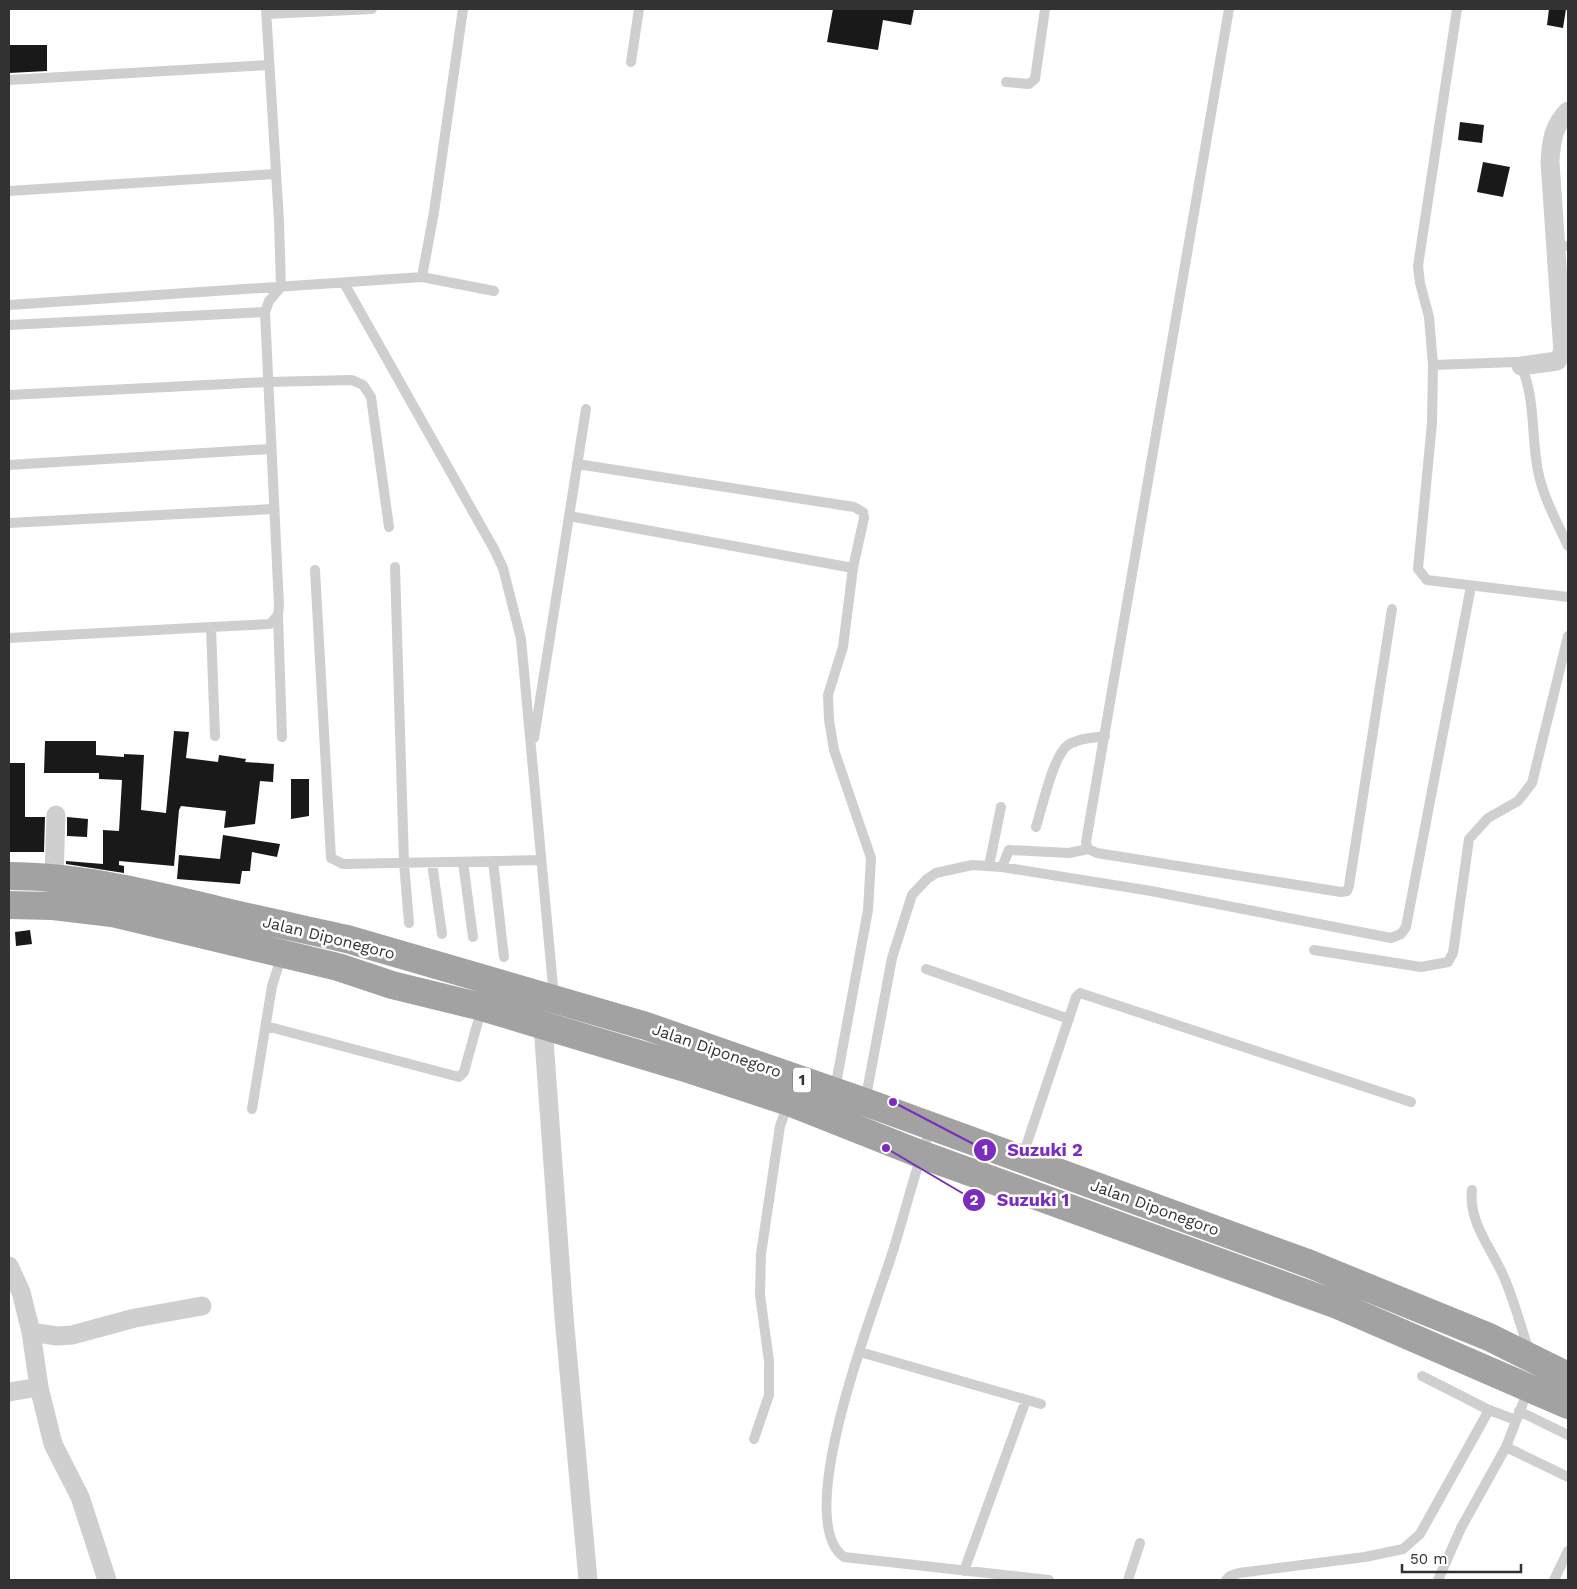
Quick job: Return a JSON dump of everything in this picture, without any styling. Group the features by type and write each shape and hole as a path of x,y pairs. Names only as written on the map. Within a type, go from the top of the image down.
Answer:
{"highway":[{"name":"Jalan Diponegoro","path":"9,876 54,878 135,890 347,940 646,1026 862,1116 920,1154 1336,1304 1522,1406 1568,1404"},
{"name":"Jalan Diponegoro","path":"9,905 53,906 112,913 338,967 392,985 482,1008 682,1067 789,1102 831,1104"},
{"path":"338,967 347,940"},
{"name":"Jalan Diponegoro","path":"862,1116 931,1126 1319,1267 1489,1337 1568,1376"}],"street":[{"path":"1521,366 1557,361 1563,353 1550,162 1552,136 1562,117 1568,111"},
{"path":"54,878 56,815"},
{"path":"543,1026 564,1317 588,1580"},
{"path":"9,1266 21,1292 31,1332 39,1387 53,1444 80,1497 107,1580"},
{"path":"31,1332 57,1336 72,1335 135,1318 202,1306"},
{"path":"9,1392 39,1387"}],"lane":[{"path":"282,736 265,312 269,300 281,287 280,221 266,11 372,9"},
{"path":"422,277 434,212 463,9"},
{"path":"631,62 639,9"},
{"path":"1006,82 1029,84 1035,79 1045,9"},
{"path":"1088,849 1086,842 1229,9"},
{"path":"1457,9 1418,266 1420,283 1429,317 1432,365 1432,423 1418,569 1427,580 1568,597"},
{"path":"9,80 269,65"},
{"path":"9,191 276,174"},
{"path":"9,304 422,277 494,291"},
{"path":"344,283 479,520 503,568 521,639 554,998"},
{"path":"9,325 265,312"},
{"path":"1432,365 1516,362 1521,366 1534,430 1538,472 1550,507 1568,546"},
{"path":"9,395 267,382 352,380 363,385 371,397 389,526"},
{"path":"531,754 586,409"},
{"path":"9,465 270,449"},
{"path":"577,464 854,507 863,512 864,518 853,568 843,647 828,695 829,720 834,750 871,858 868,910 831,1104"},
{"path":"9,523 273,509"},
{"path":"569,516 853,568"},
{"path":"395,567 404,863 409,923"},
{"path":"315,570 332,858 343,864 541,860"},
{"path":"862,1116 892,958 912,895 926,878 936,873 972,866 1002,867 1151,891 1391,938 1401,934 1406,927 1471,586"},
{"path":"1002,867 1009,850 1069,853 1088,849 1106,854 1341,892 1347,891 1392,608"},
{"path":"9,638 270,624 278,615"},
{"path":"211,627 215,736"},
{"path":"1314,950 1422,967 1448,962 1453,953 1469,839 1488,818 1518,801 1532,783 1568,636"},
{"path":"1036,827 1058,760 1066,746 1077,740 1105,736"},
{"path":"989,866 1001,808"},
{"path":"493,861 504,958"},
{"path":"432,862 442,934"},
{"path":"463,862 473,937"},
{"path":"252,1109 272,986 282,955"},
{"path":"926,969 1069,1019"},
{"path":"1022,1160 1078,994 1085,993 1411,1102"},
{"path":"266,1026 459,1076 464,1072 482,1008"},
{"path":"754,1439 769,1396 769,1361 760,1295 761,1254 780,1126 789,1102"},
{"path":"931,1126 920,1154 911,1194 860,1352 833,1444 828,1471 830,1532 834,1546 838,1553 844,1557 1049,1580"},
{"path":"1472,1190 1470,1204 1473,1216 1504,1276 1531,1357"},
{"path":"860,1352 1041,1404"},
{"path":"1422,1376 1489,1410 1522,1406 1568,1435"},
{"path":"964,1571 1026,1400"},
{"path":"1438,1580 1461,1528 1506,1447 1522,1406"},
{"path":"1226,1580 1239,1572 1366,1557 1403,1549 1420,1534 1489,1410"},
{"path":"1506,1447 1568,1478"},
{"path":"1128,1580 1140,1543"},
{"path":"1554,1580 1568,1551"}],"building":[{"path":"833,9 914,9 911,25 883,20 878,50 827,42"},
{"path":"1549,9 1566,9 1563,28 1547,25"},
{"path":"9,45 47,45 47,71 9,73"},
{"path":"1460,122 1484,125 1482,143 1458,140"},
{"path":"1483,162 1510,167 1503,197 1477,192"},
{"path":"174,731 189,732 186,758 218,762 219,755 246,759 245,762 274,764 273,782 260,781 255,824 224,828 226,811 181,806 179,810 174,866 119,861 119,865 124,866 124,873 66,864 66,861 103,864 103,830 119,831 122,780 99,779 99,773 44,773 45,741 96,741 96,755 124,757 124,754 144,755 141,810 166,813"},
{"path":"9,763 25,763 25,817 45,817 44,852 9,852"},
{"path":"291,779 309,779 309,816 291,819"},
{"path":"67,817 88,819 87,837 67,836"},
{"path":"223,835 280,844 277,857 252,852 250,871 242,871 240,884 177,879 179,855 220,859"},
{"path":"30,930 32,944 16,946 15,932"}],"place":[{"name":"Suzuki 2","path":"893,1102"},
{"name":"Suzuki 1","path":"886,1148"}]}
